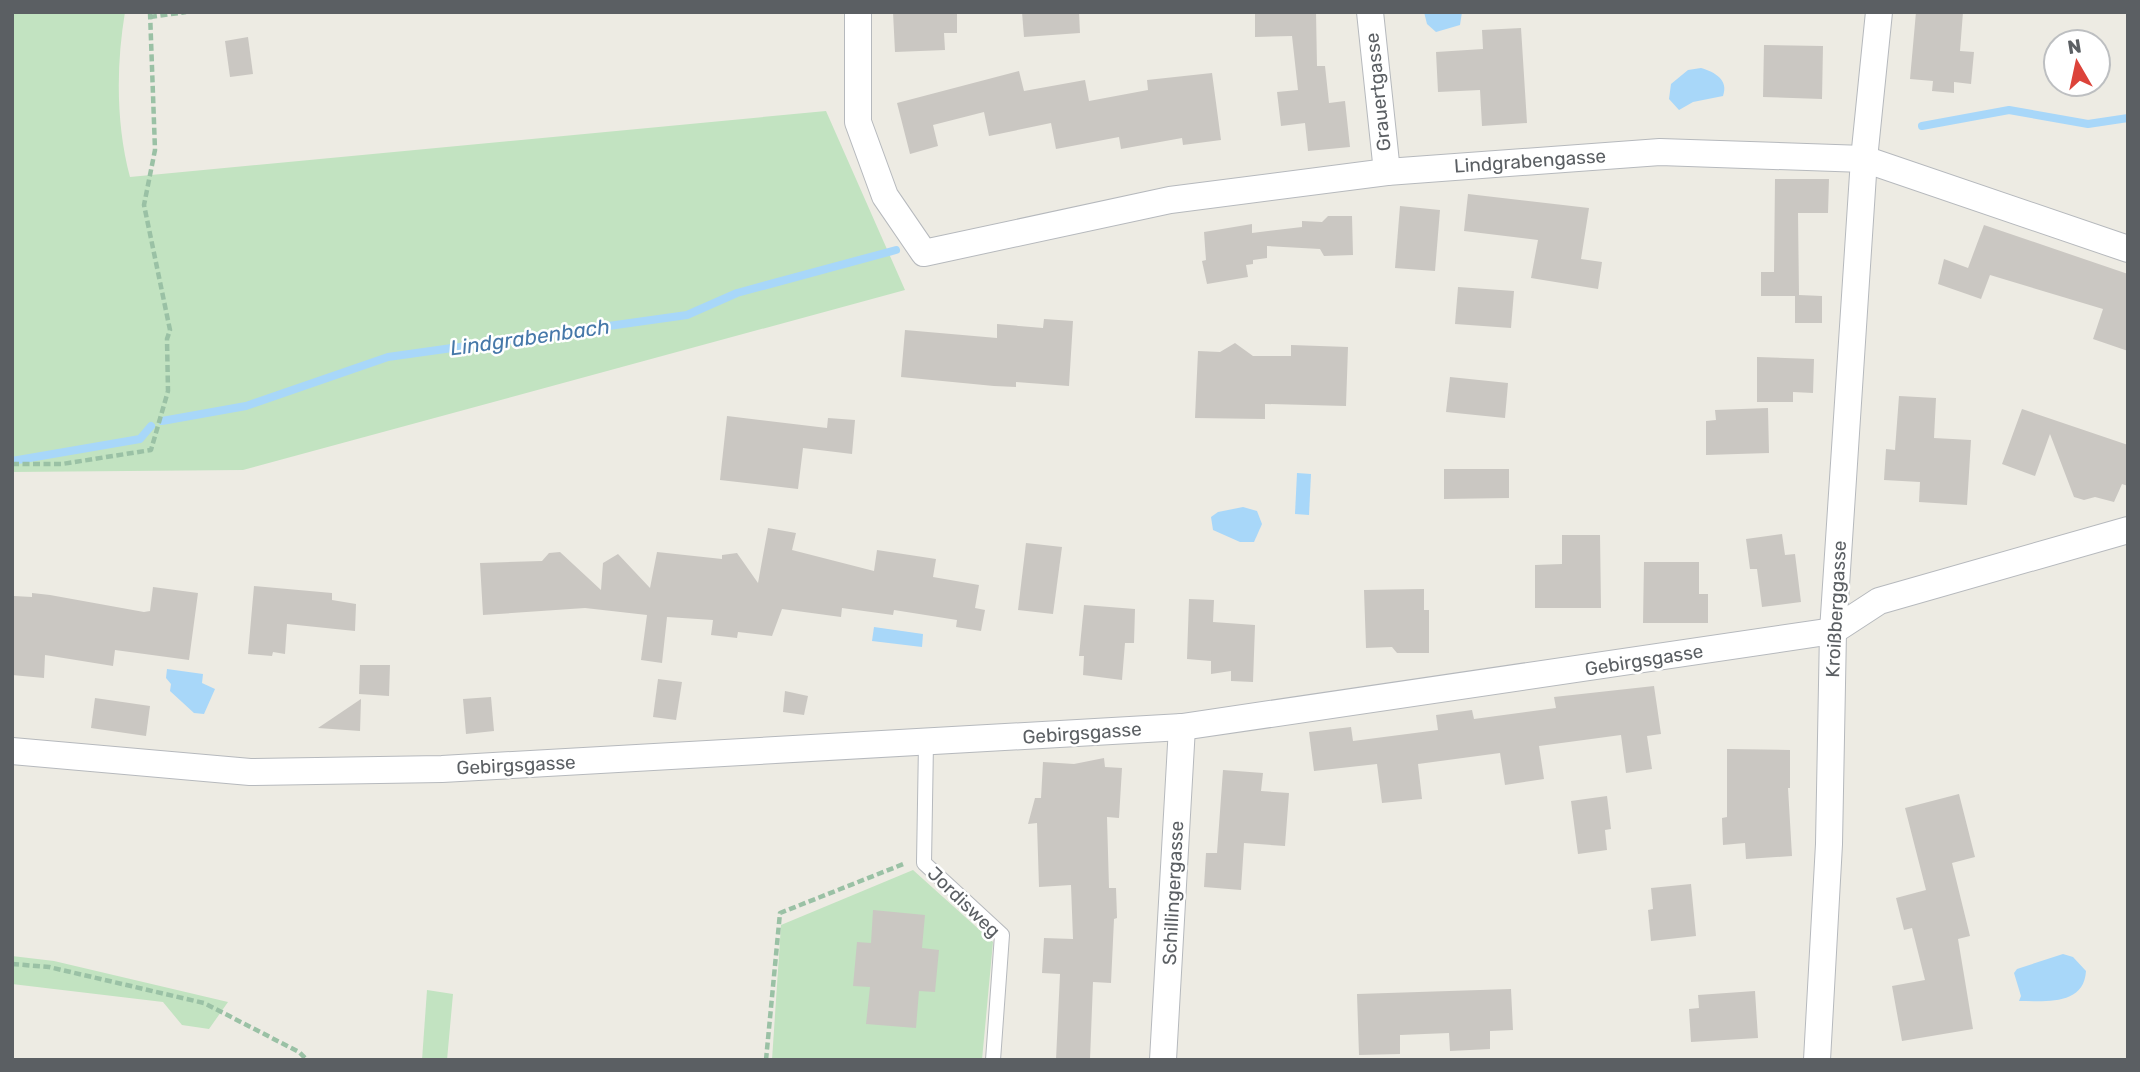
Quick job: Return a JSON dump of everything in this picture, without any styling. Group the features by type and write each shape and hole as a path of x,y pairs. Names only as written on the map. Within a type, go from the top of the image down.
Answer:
{"street":[{"name":"Lindgrabengasse","path":"858,12 858,122 885,196 924,253 1170,200 1387,172 1660,152 1864,159 2128,249"},
{"name":"Grauertgasse","path":"1370,12 1387,172"},
{"name":"Kroißberggasse","path":"1817,1060 1829,844 1833,631 1864,159 1879,12"},
{"name":"Gebirgsgasse","path":"12,751 250,772 442,769 1182,727 1833,631 1879,601 2128,530"},
{"name":"Schillingergasse","path":"1163,1060 1182,727"}],"lane":[{"name":"Jordisweg","path":"926,743 924,863 1002,935 993,1060"}],"path":[{"path":"12,464 62,464 151,450 169,391 167,339 170,330 144,205 155,150 150,14 186,12"},
{"path":"766,1060 780,913 916,859 924,863"},
{"path":"12,964 49,967 204,1003 299,1052 307,1060"}],"green space":[{"path":"12,12 125,12 119,95 122,136 130,177 826,111 905,290 243,470 12,472"},
{"path":"913,870 993,942 982,1060 772,1060 781,925"},
{"path":"12,956 54,961 228,1002 209,1029 182,1025 163,1002 12,984"},
{"path":"427,990 453,994 447,1060 422,1060"}],"water":[{"path":"1424,12 1462,12 1460,25 1436,32 1427,24"},
{"path":"1701,68 1720,78 1724,85 1723,96 1693,102 1679,110 1669,99 1671,84 1688,70"},
{"path":"1297,473 1311,474 1309,515 1295,514"},
{"path":"1243,507 1257,511 1262,524 1254,542 1240,542 1213,530 1211,517 1218,512"},
{"path":"874,627 923,634 922,647 872,641"},
{"path":"167,669 203,674 202,683 215,689 204,714 194,713 170,691 171,684 166,678"},
{"path":"2063,954 2073,957 2086,971 2084,982 2078,990 2062,999 2019,1001 2021,996 2014,973 2017,969"}],"building":[{"path":"893,12 957,12 957,33 944,33 945,50 895,52"},
{"path":"1022,12 1079,12 1080,33 1024,37"},
{"path":"1255,12 1316,12 1317,66 1325,66 1329,103 1345,101 1350,147 1308,151 1305,123 1281,126 1277,92 1298,90 1292,36 1255,37"},
{"path":"1916,12 1963,12 1960,51 1974,52 1971,84 1954,82 1954,93 1932,91 1933,81 1910,79"},
{"path":"1521,28 1527,123 1482,126 1480,90 1438,92 1436,52 1483,49 1482,30"},
{"path":"248,37 253,74 230,77 225,41"},
{"path":"1764,45 1823,46 1822,99 1763,97"},
{"path":"1019,71 1024,91 1085,80 1089,101 1148,90 1147,80 1212,73 1221,140 1183,145 1182,138 1121,149 1119,137 1056,149 1051,123 989,136 984,112 933,125 938,146 910,154 897,103"},
{"path":"1775,179 1829,179 1828,213 1798,213 1799,295 1822,296 1822,323 1795,323 1795,296 1761,296 1761,272 1774,272"},
{"path":"1468,194 1589,208 1581,259 1602,262 1598,289 1531,278 1538,240 1464,231"},
{"path":"1400,206 1440,210 1435,271 1395,268"},
{"path":"1328,216 1352,216 1353,255 1324,256 1320,249 1267,246 1267,258 1253,260 1253,264 1246,265 1248,277 1207,284 1202,261 1206,260 1204,232 1252,224 1252,233 1302,227 1302,221 1322,222"},
{"path":"1984,225 2128,274 2128,351 2093,339 2103,309 1990,275 1981,299 1938,284 1944,259 1968,268"},
{"path":"1458,287 1514,291 1511,328 1455,324"},
{"path":"1044,319 1073,321 1069,386 1016,382 1016,387 994,386 901,377 905,330 997,338 997,324 1043,328"},
{"path":"1235,343 1253,356 1291,356 1291,345 1348,347 1346,406 1265,404 1265,419 1195,418 1198,351 1220,352"},
{"path":"1757,357 1814,359 1813,393 1793,392 1793,402 1757,402"},
{"path":"1450,377 1508,383 1505,418 1446,412"},
{"path":"1899,396 1936,398 1934,438 1971,440 1967,505 1919,502 1920,482 1884,480 1886,449 1895,450"},
{"path":"1768,408 1769,453 1706,455 1706,421 1716,420 1715,410"},
{"path":"2022,409 2128,445 2128,486 2122,484 2114,502 2095,497 2084,500 2074,497 2050,434 2035,476 2002,464"},
{"path":"727,416 827,428 828,418 855,420 852,454 803,448 798,489 720,480"},
{"path":"1444,469 1509,469 1509,498 1444,499"},
{"path":"768,528 796,533 792,550 874,571 877,550 936,559 933,577 979,585 975,608 985,610 981,631 956,627 957,620 894,610 893,615 842,608 841,617 782,609 772,636 738,632 737,638 711,635 713,620 667,617 662,663 641,660 647,615 585,608 483,615 480,563 542,561 549,553 560,552 601,590 603,563 618,554 650,588 657,552 722,559 722,555 737,553 758,583"},
{"path":"1782,534 1785,555 1795,554 1801,602 1762,607 1757,569 1750,569 1746,539"},
{"path":"1562,535 1600,535 1601,608 1535,608 1535,565 1562,564"},
{"path":"1026,543 1062,547 1053,614 1018,610"},
{"path":"1644,562 1699,562 1699,594 1708,594 1708,623 1643,623"},
{"path":"254,586 332,593 332,600 356,604 355,631 287,624 285,654 248,654"},
{"path":"153,587 198,593 189,660 115,650 113,666 45,655 44,678 12,675 14,596 32,597 32,593 50,595 144,612 150,611"},
{"path":"1424,589 1424,610 1429,610 1429,653 1397,653 1392,647 1366,648 1364,590"},
{"path":"1189,599 1214,600 1213,622 1255,625 1253,682 1231,681 1231,671 1211,674 1211,661 1187,659"},
{"path":"1084,605 1135,609 1134,643 1125,643 1122,680 1083,675 1084,656 1079,656"},
{"path":"360,665 390,665 389,696 359,694"},
{"path":"658,679 682,682 676,720 653,717"},
{"path":"1654,686 1661,734 1647,736 1652,769 1626,773 1621,735 1539,746 1544,779 1505,785 1500,753 1418,764 1422,799 1382,803 1377,764 1314,771 1309,732 1351,727 1353,741 1438,730 1436,715 1472,710 1474,719 1556,708 1554,697"},
{"path":"785,691 808,696 804,715 783,712"},
{"path":"491,697 494,731 466,734 463,699"},
{"path":"95,698 150,706 146,736 91,728"},
{"path":"361,699 360,731 318,728"},
{"path":"1727,749 1790,750 1788,788 1792,856 1746,859 1745,843 1723,845 1722,818 1727,817"},
{"path":"1104,758 1105,767 1122,768 1119,818 1107,817 1109,888 1116,888 1117,918 1114,919 1111,983 1093,982 1090,1060 1056,1060 1060,974 1042,973 1044,938 1073,939 1071,885 1039,887 1037,823 1028,824 1035,798 1041,798 1043,762 1074,764"},
{"path":"1223,770 1263,773 1261,791 1289,793 1285,846 1244,843 1241,890 1204,887 1206,853 1217,853"},
{"path":"1959,794 1975,857 1952,863 1970,936 1958,939 1973,1029 1902,1041 1892,986 1925,980 1912,928 1904,930 1896,898 1926,890 1905,808"},
{"path":"1607,796 1611,829 1605,830 1607,850 1578,854 1571,801"},
{"path":"1691,884 1696,936 1651,941 1648,910 1653,909 1651,888"},
{"path":"873,910 925,915 922,948 939,950 935,992 919,991 916,1028 866,1024 870,987 853,986 857,942 871,943"},
{"path":"1511,989 1513,1030 1490,1031 1490,1049 1450,1051 1449,1033 1400,1035 1400,1054 1359,1055 1357,994"},
{"path":"1755,991 1758,1038 1691,1042 1689,1009 1699,1008 1698,995"}],"waterway":[{"name":"Lindgrabenbach","path":"1922,126 2009,110 2088,124 2128,118"},
{"name":"Lindgrabenbach","path":"162,421 246,406 388,357 687,315 737,293 896,250"},
{"name":"Lindgrabenbach","path":"12,461 140,439 151,426"}]}
